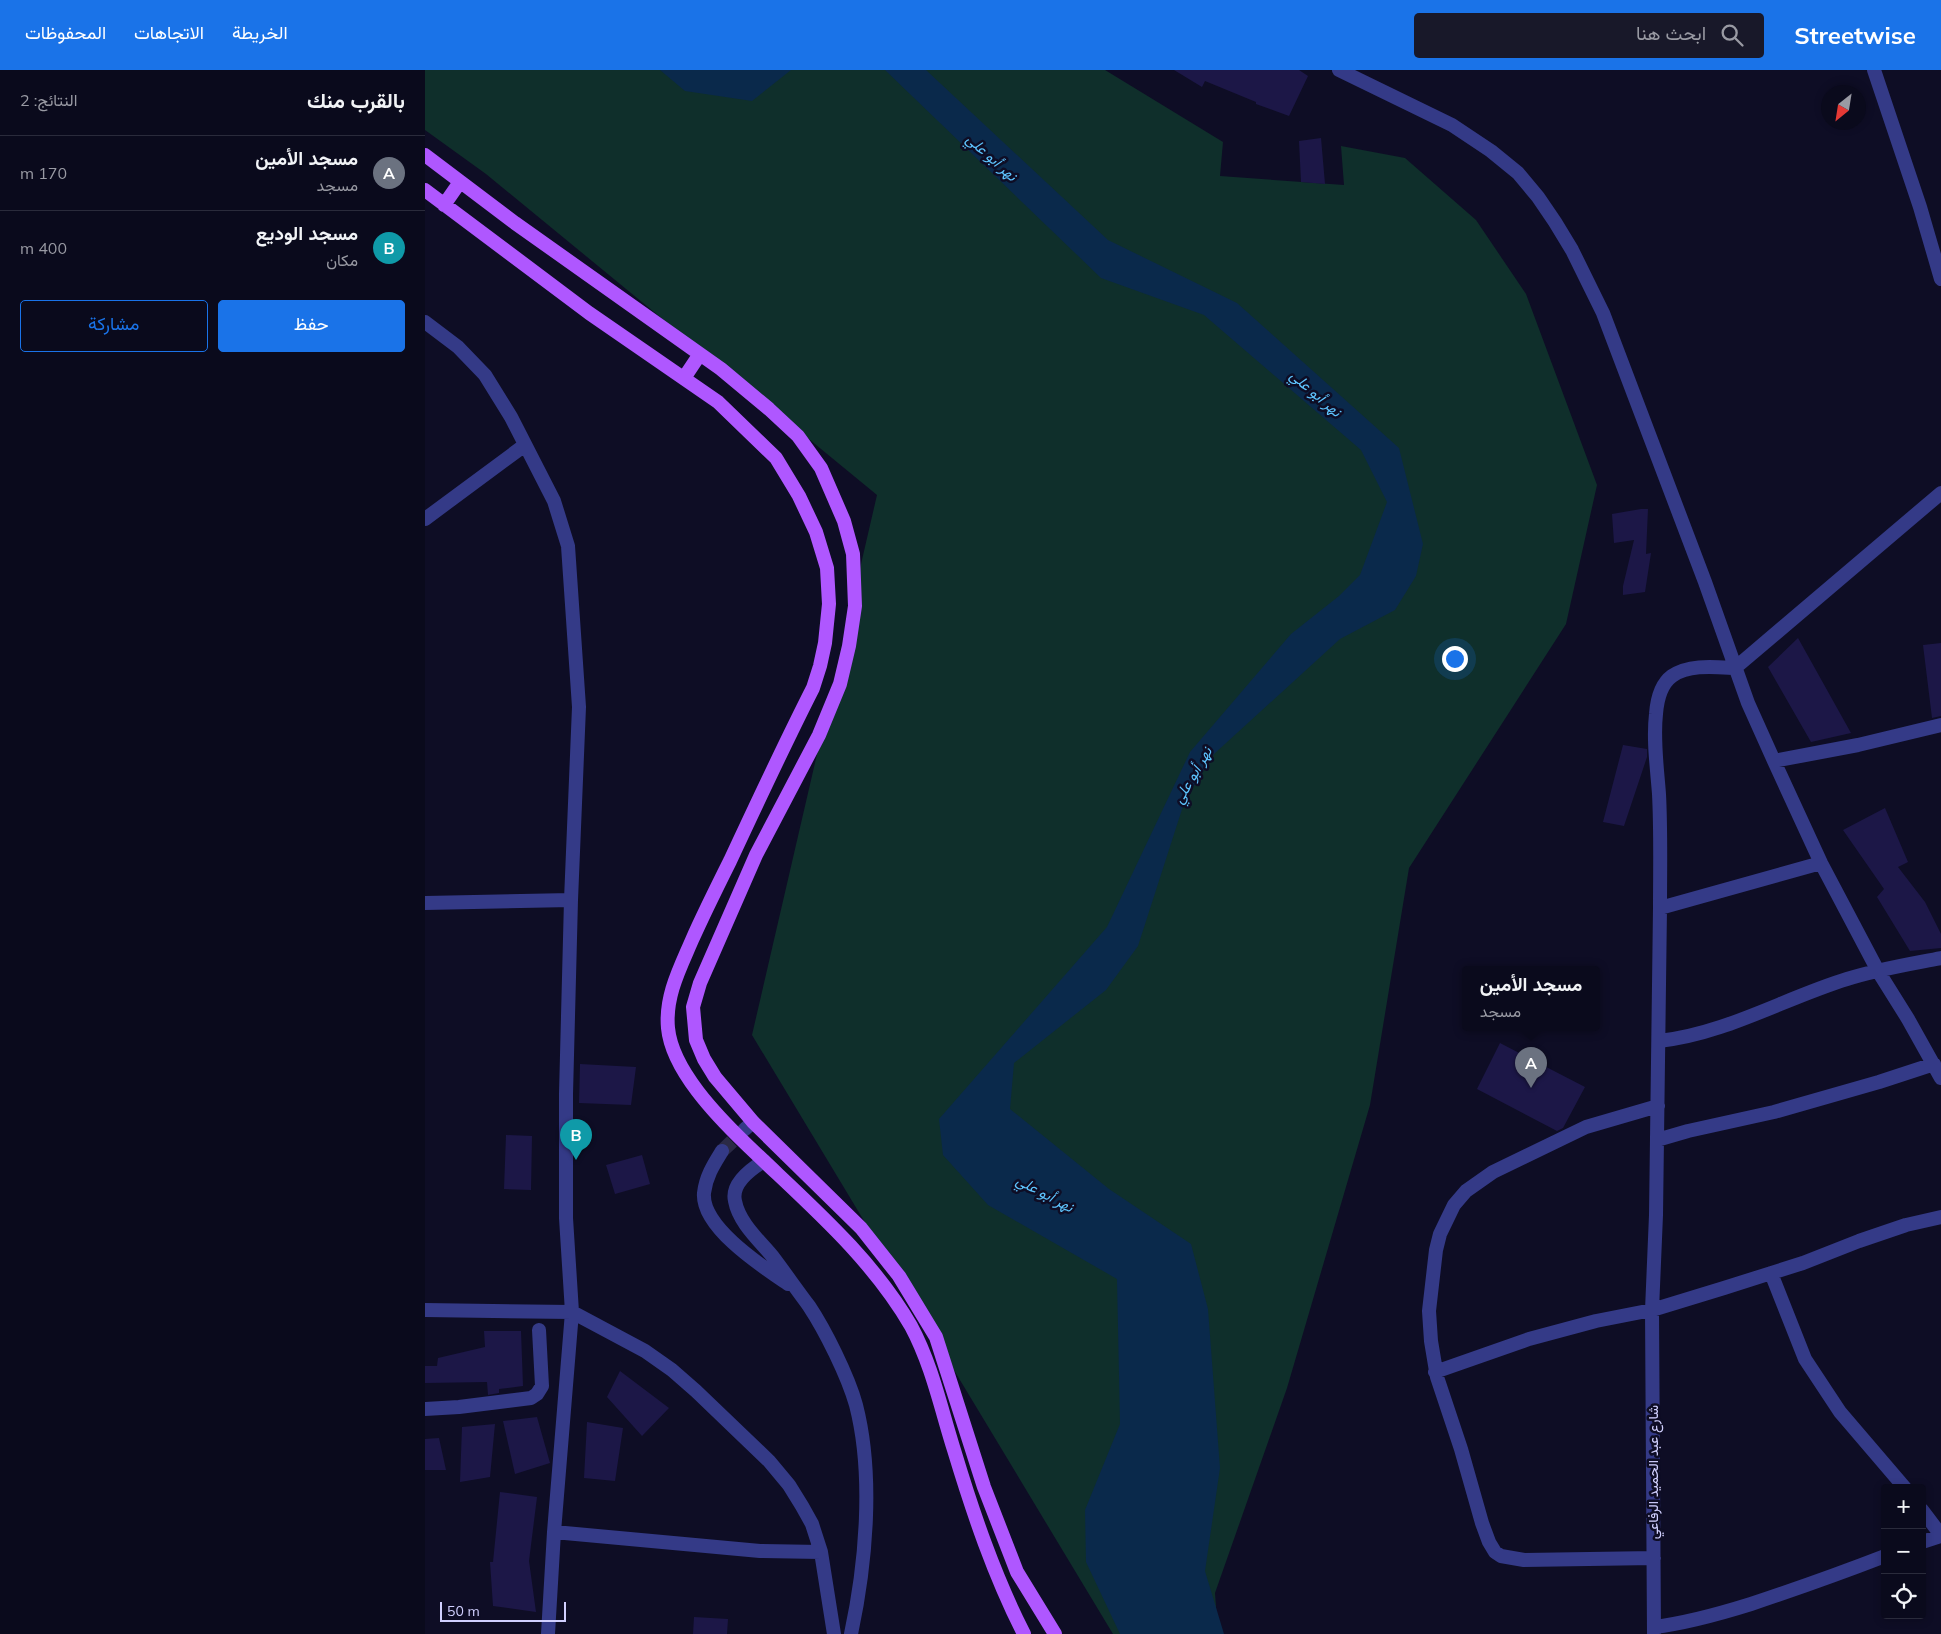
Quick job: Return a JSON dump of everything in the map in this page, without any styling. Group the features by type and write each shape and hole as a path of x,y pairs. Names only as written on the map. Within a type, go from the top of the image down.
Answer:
{"main road":[{"path":"425,156 721,369 769,409 797,436 821,468 844,521 853,554 855,606 849,646 840,684 819,735 756,855 700,983 693,1007 696,1040 704,1060 749,1126 861,1228 899,1276 936,1337 984,1487 1017,1572 1055,1634"},
{"path":"444,205 460,182"},
{"path":"425,190 589,313 718,402 776,458 799,496 816,532 827,568 829,604 825,643 820,666 813,688 698,927 675,980 669,1002 668,1029 675,1054 695,1088 737,1135 843,1237 884,1286 911,1327 932,1375 954,1452 997,1578 1024,1634"},
{"path":"684,378 700,354"}],"street":[{"path":"1339,70 1452,125 1491,151 1518,173 1538,197 1572,250 1603,313 1705,582 1748,703 1821,863 1878,971 1941,1078"},
{"path":"1874,70 1920,207 1941,279"},
{"path":"425,322 458,347 485,375 511,417 555,501 568,546 575,623 579,707 571,900 566,1094 566,1218 572,1312 553,1532 548,1634"},
{"path":"425,520 525,445"},
{"path":"1735,668 1941,493"},
{"name":"شارع عبد الحميد الرفاعي","path":"1654,1630 1652,1310 1659,1041 1660,908 1656,715 1659,697 1671,677 1679,672 1703,667 1735,668"},
{"path":"1774,761 1849,747 1941,725"},
{"path":"1660,908 1821,863"},
{"path":"425,902 571,900"},
{"path":"1659,1041 1675,1039 1708,1030 1847,979 1941,958"},
{"path":"1657,1140 1688,1131 1774,1112 1886,1080 1934,1064"},
{"path":"1654,1558 1524,1560 1501,1556 1495,1552 1482,1523 1461,1450 1435,1372 1429,1311 1436,1250 1440,1234 1454,1206 1477,1182 1493,1172 1586,1127 1657,1106"},
{"path":"723,1151 708,1172 704,1200 709,1214 721,1229 757,1263 797,1290"},
{"path":"764,1161 749,1170 738,1184 734,1195 739,1214 810,1308 837,1359 855,1404 861,1434 865,1484 865,1543 851,1634"},
{"path":"1435,1372 1546,1335 1596,1321 1652,1310 1771,1273 1899,1228 1941,1217"},
{"path":"1771,1273 1805,1358 1839,1412 1902,1484"},
{"path":"425,1310 572,1312 645,1351 672,1370 769,1461 789,1485 812,1524 821,1552 834,1634"},
{"path":"425,1410 531,1398 537,1394 542,1386 539,1330"},
{"path":"1926,1515 1941,1535 1926,1541"},
{"path":"553,1532 760,1551 821,1552"},
{"path":"1654,1630 1706,1618 1797,1589 1881,1558"}],"green space":[{"path":"425,70 1105,70 1223,142 1220,176 1344,185 1341,146 1405,158 1476,220 1526,294 1597,485 1566,624 1409,868 1370,1105 1287,1388 1215,1593 1218,1634 1113,1634 752,1035 877,495 486,174 425,130"}],"water":[{"path":"660,70 791,70 752,101 685,91"},
{"name":"نهر أبو علي","path":"885,70 926,70 1108,240 1237,303 1399,448 1423,544 1416,576 1395,610 1340,639 1214,754 1185,800 1138,946 1106,990 1014,1063 1010,1109 1109,1189 1191,1244 1208,1309 1220,1468 1205,1571 1224,1634 1120,1634 1086,1562 1085,1510 1120,1424 1117,1279 988,1205 943,1155 939,1119 1107,927 1190,752 1291,634 1339,596 1360,575 1387,502 1361,450 1204,315 1101,278"}],"building":[{"path":"1174,70 1299,70 1308,76 1289,116 1256,104 1256,102 1205,81 1202,87"},
{"path":"1321,138 1325,184 1301,182 1299,141"},
{"path":"1648,509 1646,554 1651,553 1645,592 1623,595 1623,586 1634,540 1614,543 1612,514"},
{"path":"1798,638 1851,733 1811,742 1768,667"},
{"path":"1941,643 1941,716 1932,718 1923,645"},
{"path":"1623,745 1647,749 1647,757 1624,826 1603,822"},
{"path":"1885,808 1908,862 1898,867 1925,902 1941,934 1941,948 1910,951 1877,897 1884,889 1843,830"},
{"path":"1500,1043 1585,1087 1563,1128 1557,1131 1477,1089"},
{"path":"580,1064 636,1067 631,1105 579,1103"},
{"path":"506,1135 532,1136 531,1190 504,1189"},
{"path":"642,1155 650,1184 615,1194 606,1165"},
{"path":"484,1331 521,1331 523,1386 499,1389 499,1393 488,1395 487,1382 425,1383 425,1366 437,1366 438,1358 485,1347"},
{"path":"620,1371 669,1408 642,1436 607,1397"},
{"path":"537,1417 550,1463 515,1474 503,1421"},
{"path":"587,1422 623,1428 615,1481 584,1478"},
{"path":"495,1424 490,1477 460,1482 462,1427"},
{"path":"439,1438 446,1470 425,1470 425,1439"},
{"path":"500,1492 537,1497 529,1561 536,1612 493,1606 490,1562 493,1562"},
{"path":"694,1617 728,1619 727,1634 693,1634"}],"tunnel":[{"path":"722,1151 745,1129"}],"place":[{"name":"مسجد الأمين","path":"1531,1088"},
{"name":"مسجد الوديع","path":"576,1160"}]}
